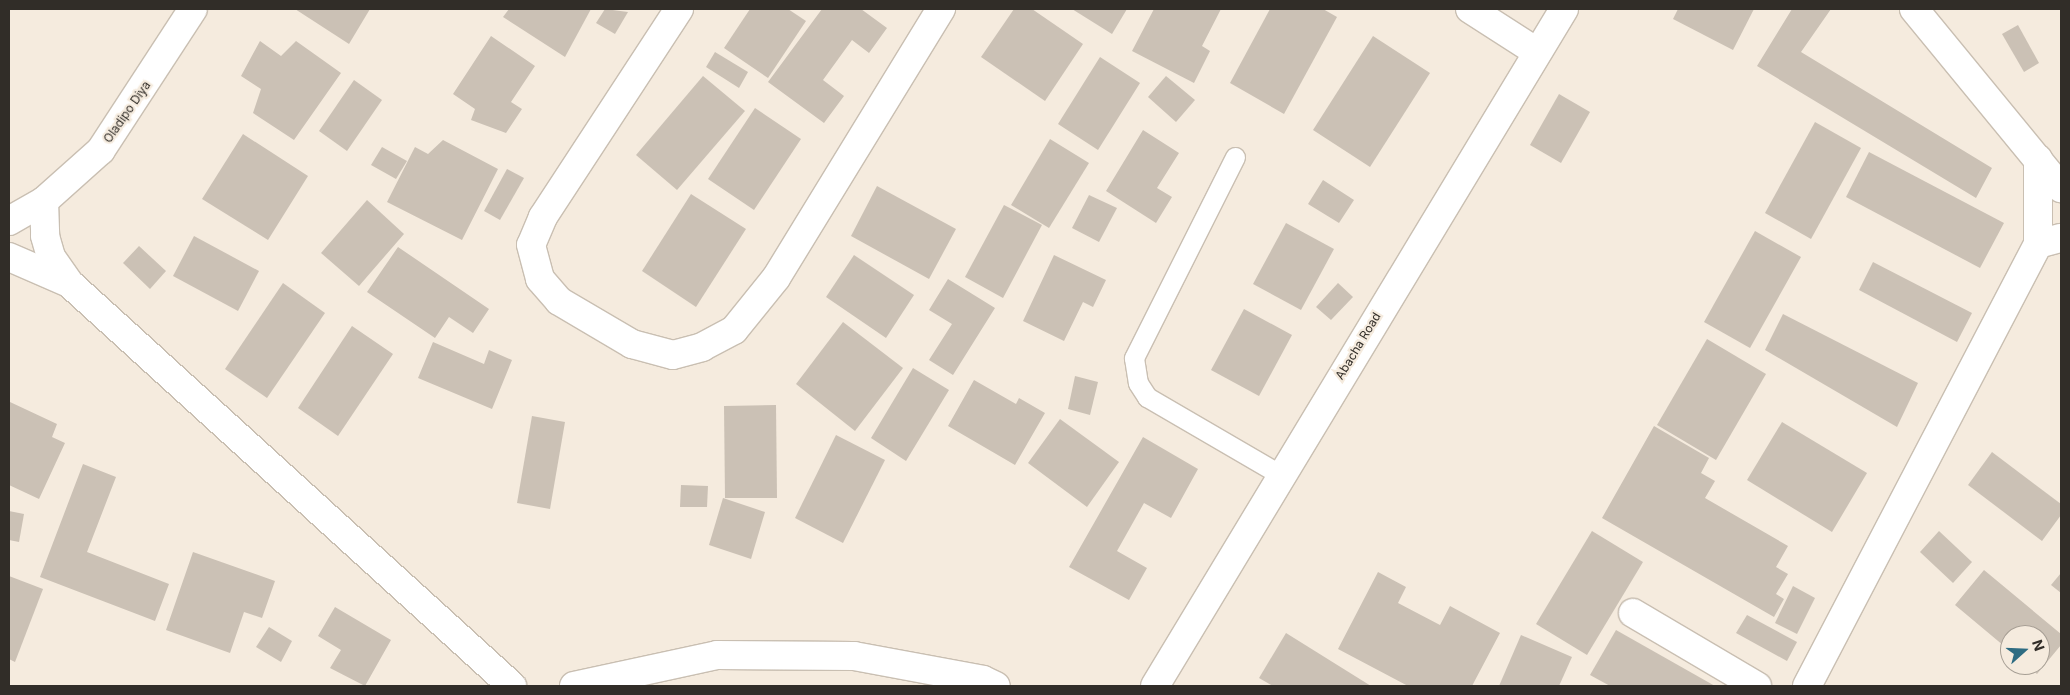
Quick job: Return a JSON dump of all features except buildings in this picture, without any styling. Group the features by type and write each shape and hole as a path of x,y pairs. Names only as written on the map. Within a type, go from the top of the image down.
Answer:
{"street":[{"name":"Oladipo Diya","path":"9,221 44,202 101,150 194,9"},
{"path":"679,9 543,217 531,245 540,279 559,302 632,344 673,354 702,347 734,330 776,278 941,9"},
{"path":"1470,9 1537,52"},
{"name":"Abacha Road","path":"1155,686 1564,9"},
{"path":"1914,9 2061,188"},
{"path":"1807,686 2050,241 2038,159"},
{"path":"44,202 45,236 51,257 69,283 512,686"},
{"path":"9,257 69,283"},
{"path":"1633,613 1757,686"},
{"path":"574,686 717,655 854,656 996,686"}],"lane":[{"path":"1235,157 1134,358 1138,383 1147,397 1281,475"}]}
